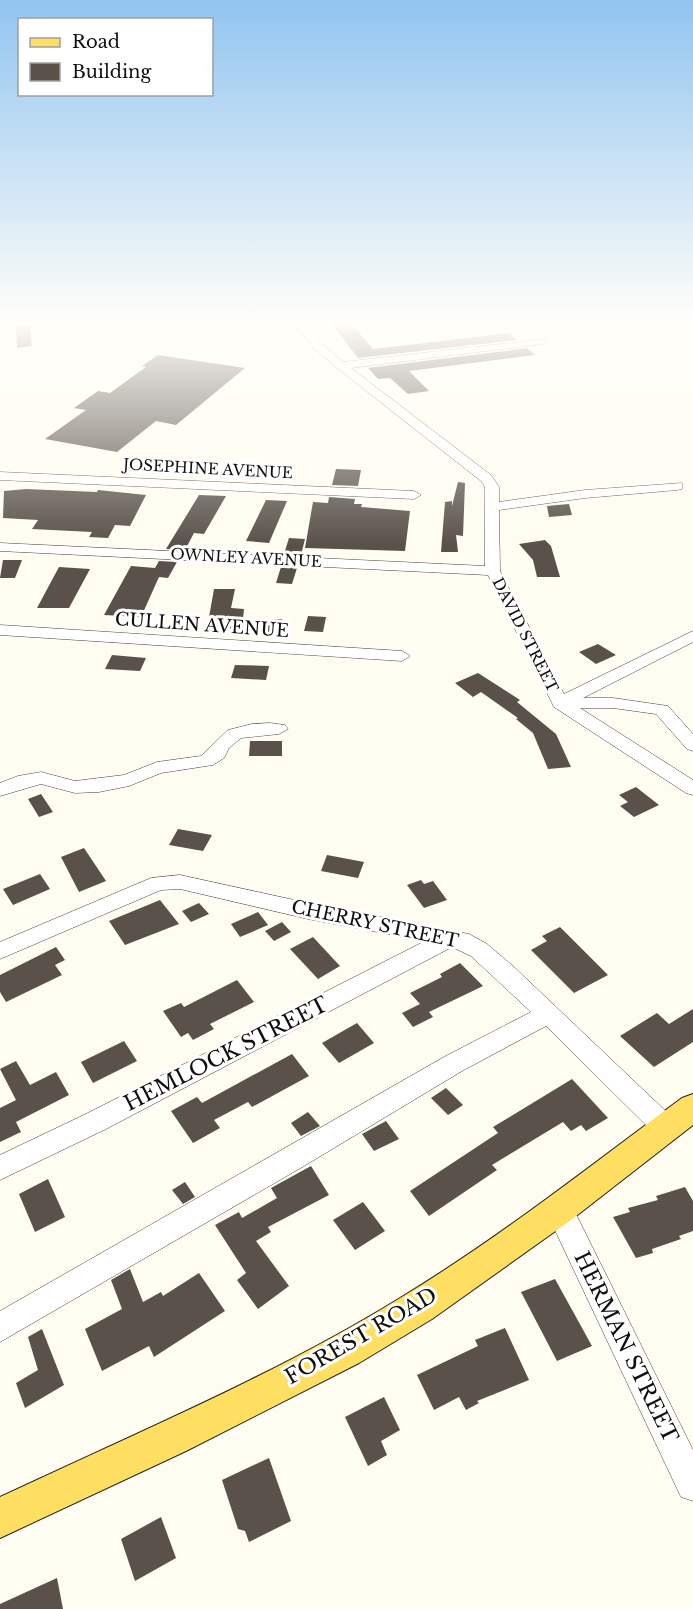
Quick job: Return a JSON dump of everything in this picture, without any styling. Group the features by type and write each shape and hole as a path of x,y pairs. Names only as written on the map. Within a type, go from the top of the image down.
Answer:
{"main road":[{"name":"FOREST ROAD","path":"0,1518 172,1437 346,1350 419,1306 559,1209 679,1117"}],"street":[{"name":"DAVID STREET","path":"379,395 473,466 492,487 493,572 560,703 693,789"},
{"name":"JOSEPHINE AVENUE","path":"0,476 414,495"},
{"path":"493,507 585,494 676,486"},
{"name":"OWNLEY AVENUE","path":"0,547 493,572"},
{"name":"CULLEN AVENUE","path":"0,630 402,656"},
{"path":"560,703 693,636"},
{"path":"560,703 644,705 662,710 693,745"},
{"path":"674,721 686,717 693,718"},
{"path":"0,790 25,780 41,778 75,787 129,780 157,768 206,760 217,754 219,747 230,738 250,728 279,729"},
{"name":"CHERRY STREET","path":"0,951 159,883 180,882 450,938 479,950 548,1014 679,1117"},
{"name":"HEMLOCK STREET","path":"0,1168 450,938"},
{"path":"0,1327 134,1248 295,1158 453,1064 548,1014"},
{"name":"HERMAN STREET","path":"559,1209 693,1485"}],"building":[{"path":"92,395 212,395 176,425 156,421 117,452 45,439 86,410 74,408"},
{"path":"336,469 361,470 358,486 332,485"},
{"path":"458,482 465,483 463,536 456,535 458,552 441,552 445,502 452,501 452,506"},
{"path":"26,489 97,492 98,490 146,495 130,526 115,525 108,538 89,537 92,532 32,529 38,520 3,518 4,491"},
{"path":"199,495 226,496 204,534 194,533 185,550 166,549"},
{"path":"329,497 355,499 354,504 362,504 361,507 410,511 405,551 305,548 313,502 328,503"},
{"path":"266,500 287,501 269,543 246,541"},
{"path":"569,504 572,515 549,517 547,506"},
{"path":"289,538 305,539 301,555 284,554"},
{"path":"545,540 551,546 560,577 537,577 533,560 519,544"},
{"path":"3,560 22,560 15,578 0,578"},
{"path":"159,561 177,562 168,578 159,577 141,617 104,615 131,566 155,568"},
{"path":"59,567 90,569 69,608 37,608"},
{"path":"281,567 297,568 292,584 276,583"},
{"path":"214,589 235,589 231,608 244,609 242,629 225,628 226,624 208,623"},
{"path":"308,616 326,617 323,632 304,631"},
{"path":"266,619 282,619 280,634 263,634"},
{"path":"598,644 616,655 596,664 579,652"},
{"path":"112,655 146,658 140,671 105,669"},
{"path":"235,665 269,666 266,680 231,678"},
{"path":"478,673 520,700 517,702 556,734 571,767 548,769 533,733 516,719 518,718 481,692 473,697 455,683"},
{"path":"250,741 282,741 282,756 249,756"},
{"path":"636,787 659,805 634,817 620,806 628,802 619,795"},
{"path":"41,794 53,812 39,817 28,799"},
{"path":"178,829 212,835 203,851 169,845"},
{"path":"84,848 106,881 79,892 61,857"},
{"path":"327,855 364,862 358,878 321,871"},
{"path":"40,874 50,889 13,905 3,889"},
{"path":"421,880 424,884 433,881 447,900 424,908 407,885"},
{"path":"160,900 179,924 125,945 109,921"},
{"path":"199,903 209,914 191,922 182,911"},
{"path":"258,912 268,925 240,937 231,924"},
{"path":"282,922 291,932 274,941 265,931"},
{"path":"560,927 608,975 574,993 531,950 547,941 542,936"},
{"path":"313,937 340,966 318,979 290,949"},
{"path":"56,947 65,960 55,965 62,975 6,1002 0,992 0,975"},
{"path":"460,963 483,986 429,1012 433,1017 413,1027 402,1013 420,1004 410,993 442,977 440,974"},
{"path":"237,980 254,1002 210,1024 214,1029 193,1040 188,1033 181,1037 163,1011 181,1003 184,1007"},
{"path":"693,1009 693,1042 654,1067 620,1036 657,1013 669,1024"},
{"path":"357,1023 374,1043 339,1063 322,1043"},
{"path":"124,1041 137,1061 93,1083 81,1062"},
{"path":"292,1054 309,1076 252,1107 248,1102 214,1120 220,1128 193,1143 171,1111 197,1097 202,1103"},
{"path":"16,1061 30,1085 56,1072 69,1095 16,1122 21,1132 0,1142 0,1108 16,1100 0,1069"},
{"path":"572,1079 608,1118 586,1131 581,1125 571,1131 563,1122 492,1165 497,1170 429,1216 410,1191 498,1133 493,1127"},
{"path":"446,1088 463,1105 448,1115 431,1098"},
{"path":"308,1112 320,1126 301,1136 291,1123"},
{"path":"386,1121 399,1139 374,1151 362,1134"},
{"path":"311,1166 329,1195 268,1227 271,1232 256,1241 289,1286 258,1309 237,1280 246,1273 215,1225 239,1212 242,1218 277,1198 271,1188"},
{"path":"48,1179 65,1217 35,1232 19,1194"},
{"path":"185,1182 195,1197 183,1204 172,1190"},
{"path":"685,1187 693,1201 693,1231 679,1236 681,1239 652,1249 653,1253 636,1258 613,1217 630,1212 628,1208 658,1200 656,1196"},
{"path":"363,1202 385,1231 355,1250 333,1220"},
{"path":"130,1269 143,1302 161,1292 163,1296 199,1273 225,1311 154,1357 149,1346 102,1371 85,1329 122,1309 111,1280"},
{"path":"555,1279 592,1346 557,1361 521,1292"},
{"path":"505,1328 529,1380 477,1401 479,1403 466,1410 459,1397 434,1410 417,1375 478,1346 475,1340"},
{"path":"42,1329 64,1385 25,1408 16,1383 38,1370 28,1337"},
{"path":"384,1397 400,1430 381,1441 387,1455 368,1466 345,1417"},
{"path":"269,1458 291,1521 249,1542 245,1531 238,1529 222,1480"},
{"path":"161,1517 176,1558 135,1581 121,1539"},
{"path":"57,1578 63,1609 0,1609 0,1604"}]}
